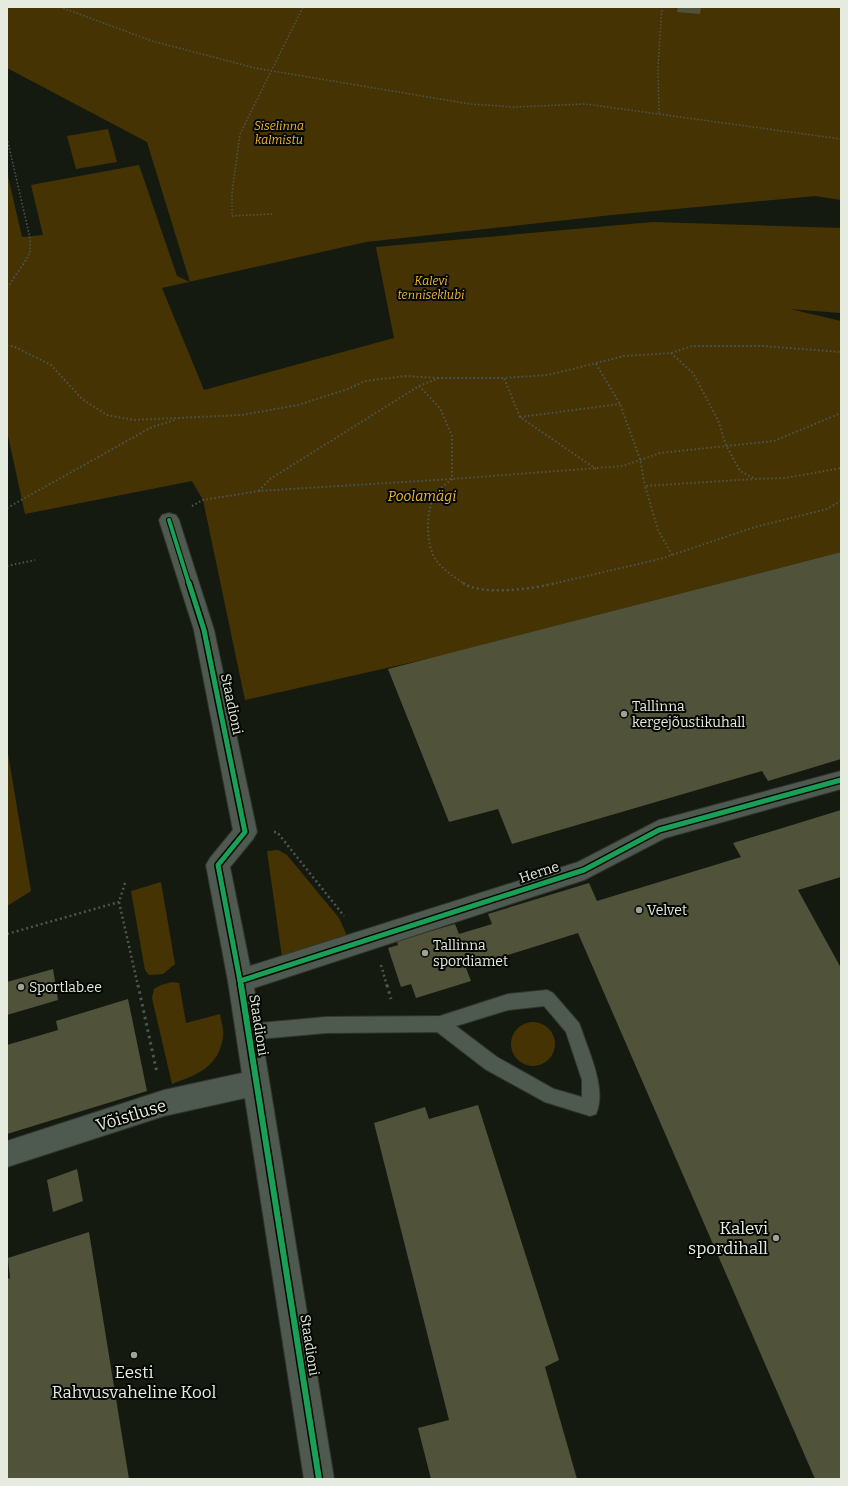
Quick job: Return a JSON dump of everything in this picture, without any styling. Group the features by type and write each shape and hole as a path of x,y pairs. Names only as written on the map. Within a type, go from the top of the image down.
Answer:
{"street":[{"name":"Staadioni","path":"169,520 204,630 245,832 218,865 240,981 319,1479"},
{"name":"Herne","path":"240,981 584,870 659,830 841,780"},
{"name":"Võistluse","path":"7,1154 164,1104 256,1083"}],"lane":[{"path":"248,1032 326,1025 440,1024 508,1002 548,998 573,1028 590,1080 590,1108 551,1096 491,1063 440,1024"}],"path":[{"path":"60,7 64,7 86,17 152,41 271,71 470,104 514,107 585,104 841,139"},
{"path":"272,214 232,216 232,193 240,134 303,7"},
{"path":"659,113 658,67 662,7"},
{"path":"7,138 30,238 30,253 7,288"},
{"path":"7,345 15,347 51,365 82,399 107,415 134,420 242,415 298,405 348,389 365,381 406,376 439,378 504,378 548,375 624,356 671,353 692,346 763,346 841,352"},
{"path":"671,353 693,373 718,420 726,445 740,471 755,479"},
{"path":"596,364 620,404 640,459 653,521 665,546 672,555"},
{"path":"259,491 270,479 419,386 439,378"},
{"path":"504,378 520,417 596,469"},
{"path":"419,386 440,408 452,436 452,479 437,492 428,513 428,536 435,559 448,573 469,586 493,590 538,588 582,576 660,559 755,527 827,509 841,501"},
{"path":"520,417 620,404"},
{"path":"169,520 203,500 259,491 452,479 623,466 660,453 774,441 841,413"},
{"path":"7,508 152,427 180,419"},
{"path":"645,486 786,478 841,468"},
{"path":"7,566 35,560"},
{"path":"245,832 277,832 379,961 400,1024"},
{"path":"125,883 119,902 164,1104"},
{"path":"7,934 119,902"}],"green space":[{"name":"Siselinna kalmistu","path":"7,7 841,7 841,200 815,196 612,215 366,242 190,282 147,142 7,68"},
{"path":"108,129 117,162 76,169 67,136"},
{"name":"Poolamägi","path":"139,165 177,276 190,282 162,288 204,390 394,338 376,247 653,222 841,228 841,313 790,309 841,321 841,552 440,656 245,700 203,500 192,481 25,514 7,431 7,172 22,237 43,235 31,185"},
{"path":"7,748 31,891 7,906"},
{"path":"278,850 287,855 339,918 348,938 282,957 267,851"},
{"path":"161,882 175,964 163,974 149,975 145,970 131,891"},
{"path":"172,982 179,983 186,1023 220,1014 223,1033 221,1046 217,1055 206,1068 190,1077 172,1084 152,998 154,989"},
{"path":"529,1022 537,1022 542,1023 549,1028 554,1035 554,1053 549,1060 542,1065 529,1066 521,1063 514,1056 511,1048 511,1040 514,1032 521,1025"}],"building":[{"path":"678,7 701,7 700,14 677,12"},
{"name":"Tallinna kergejõustikuhall","path":"841,552 841,759 768,781 762,771 512,844 498,809 449,822 388,669"},
{"name":"Kalevi spordihall","path":"841,810 841,877 798,890 841,968 841,1479 815,1479 578,933 466,968 471,981 416,998 411,984 401,987 388,948 398,945 397,941 455,924 459,934 492,924 488,914 589,883 597,901 741,857 733,843"},
{"path":"53,969 58,1000 7,1015 7,982"},
{"path":"128,999 147,1091 7,1134 7,1045 58,1030 56,1021"},
{"path":"478,1105 559,1360 545,1367 577,1479 431,1479 418,1428 449,1420 374,1123 425,1107 429,1119"},
{"path":"77,1169 83,1201 53,1212 47,1180"},
{"path":"89,1232 129,1479 7,1479 7,1279 10,1278 8,1258"}],"cycle path":[{"path":"169,520 204,630 245,832 218,865 240,981 319,1479"},
{"path":"240,981 584,870 659,830 841,780"}],"place":[{"name":"Tallinna kergejõustikuhall","path":"624,714"},
{"name":"Velvet","path":"639,910"},
{"name":"Tallinna spordiamet","path":"425,953"},
{"name":"Sportlab.ee","path":"21,987"},
{"name":"Kalevi spordihall","path":"776,1238"},
{"name":"Eesti Rahvusvaheline Kool","path":"134,1355"}],"park label":[{"name":"Kalevi tenniseklubi","path":"431,288"}]}
